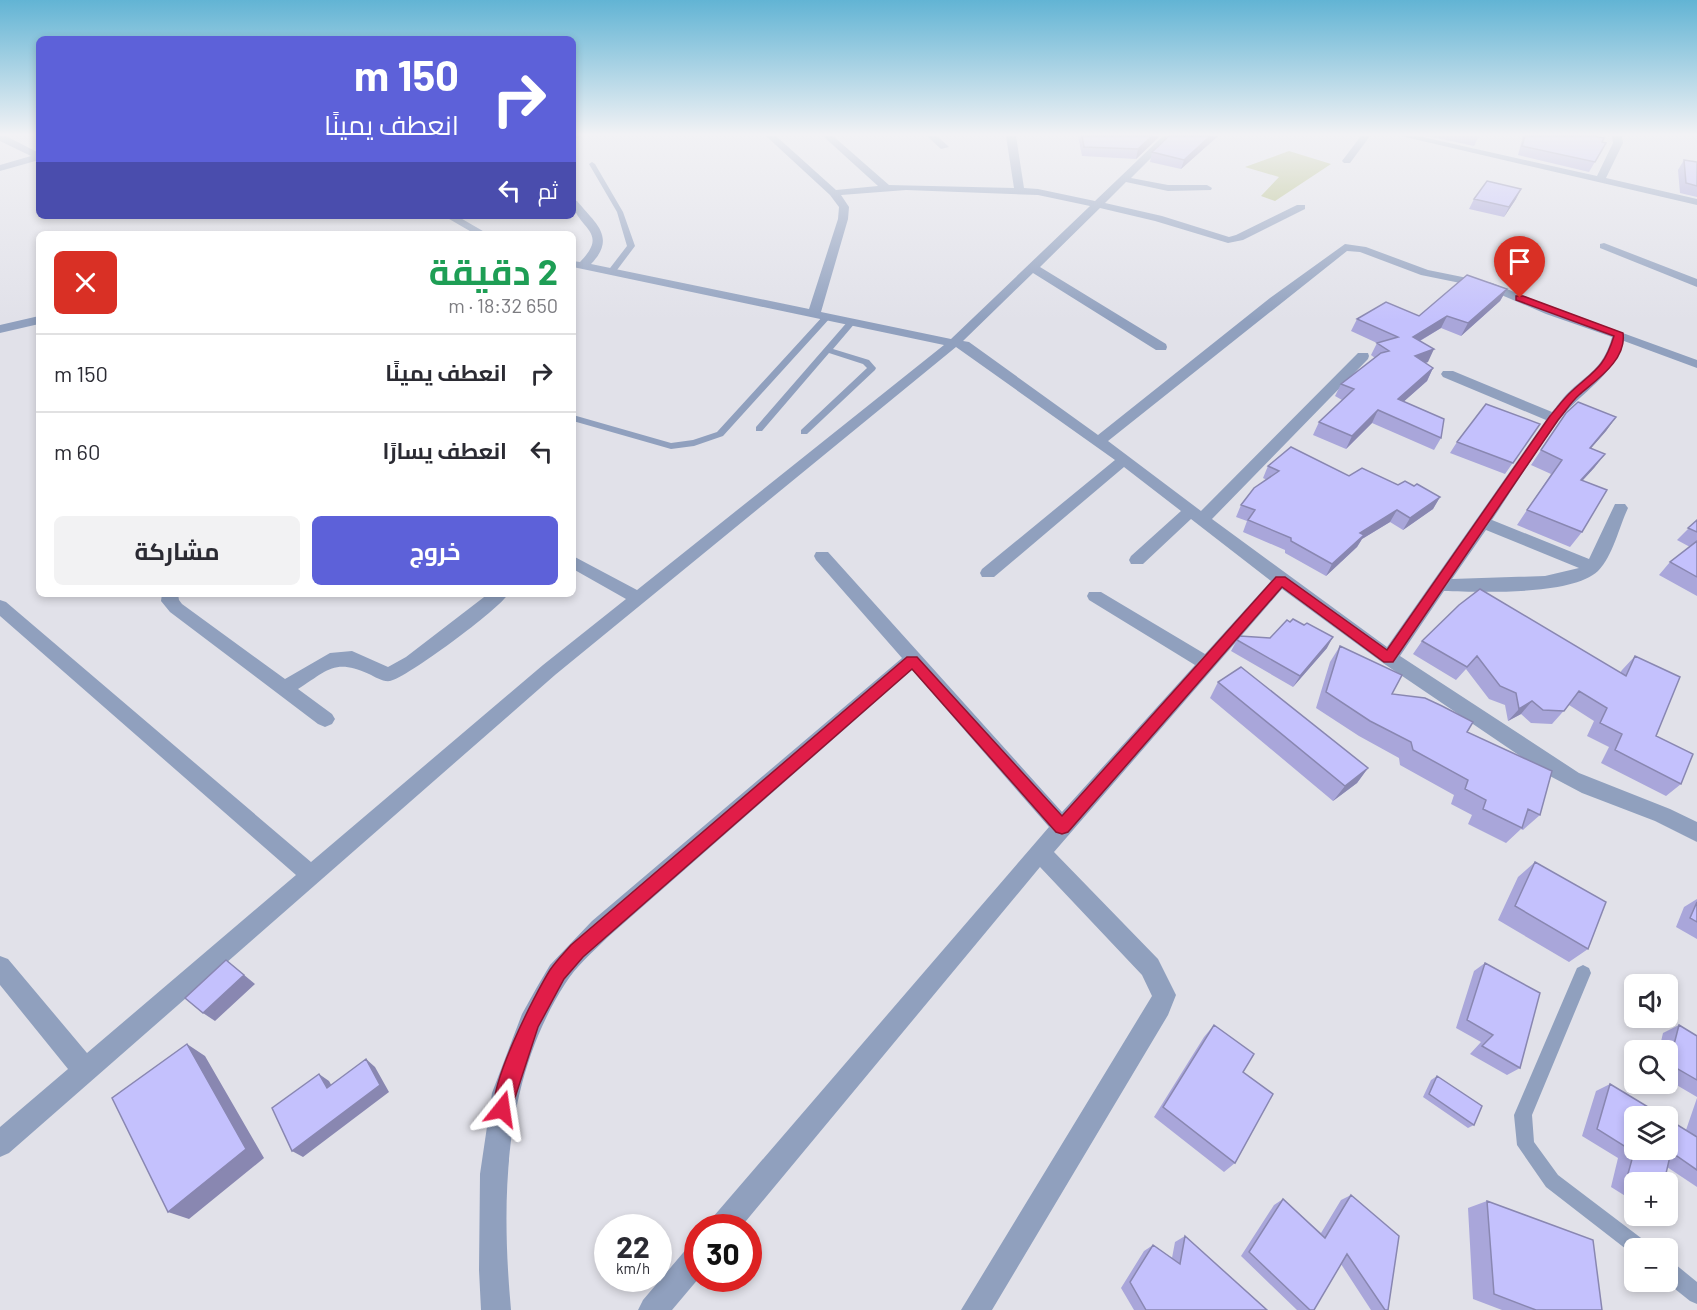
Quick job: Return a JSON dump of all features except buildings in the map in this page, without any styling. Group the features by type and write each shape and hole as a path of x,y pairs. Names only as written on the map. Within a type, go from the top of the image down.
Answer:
{"street":[{"path":"821,316 844,212 836,197"},
{"path":"1062,197 1098,203 1234,240 1301,207"},
{"path":"0,1144 549,670 955,342 1104,197"},
{"path":"1676,197 1697,202"},
{"path":"576,207 600,236 601,244 596,255 578,265"},
{"path":"455,219 477,231"},
{"path":"1604,246 1697,284"},
{"path":"1098,442 1345,247 1362,249 1425,273 1488,285 1550,311 1697,364"},
{"path":"578,265 955,342 973,350 1389,658 1574,781 1663,815 1697,833"},
{"path":"1032,267 1161,346"},
{"path":"0,329 36,321"},
{"path":"1389,658 1484,523 1554,418 1574,394 1602,372 1614,353 1619,335"},
{"path":"1137,561 1196,516 1363,356"},
{"path":"1448,374 1554,418"},
{"path":"988,573 1124,460"},
{"path":"1440,585 1496,586 1545,582 1578,576 1592,567 1620,508"},
{"path":"1484,523 1592,567"},
{"path":"822,556 1062,827"},
{"path":"576,564 638,598"},
{"path":"734,1214 1040,852 1281,580"},
{"path":"1095,596 1207,664"},
{"path":"170,597 170,601 176,608 325,719"},
{"path":"284,689 330,660 352,658 388,675 412,662 496,597"},
{"path":"0,606 311,875"},
{"path":"496,1310 493,1270 493,1174 501,1114 505,1093 531,1023 558,973 600,928 912,660"},
{"path":"976,1310 1160,1008 1164,995 1150,967 1040,852"},
{"path":"0,967 86,1071"},
{"path":"653,1310 684,1273"}],"lane":[{"path":"610,272 631,246 620,212 611,197"},
{"path":"576,419 671,446 694,443 720,434 821,316"},
{"path":"759,429 852,322"},
{"path":"804,432 872,368 866,362 828,350"},
{"path":"1583,973 1523,1115 1526,1144 1552,1181 1625,1238"},
{"path":"1678,1279 1697,1294"}],"green space":[{"path":"1264,197 1281,197 1275,201"}],"route":[{"path":"502,1109 505,1093 544,995 558,973 577,951 600,928 912,660 1062,827 1281,580 1389,658 1484,523 1554,418 1574,394 1602,372 1614,353 1619,335 1520,298"}]}
